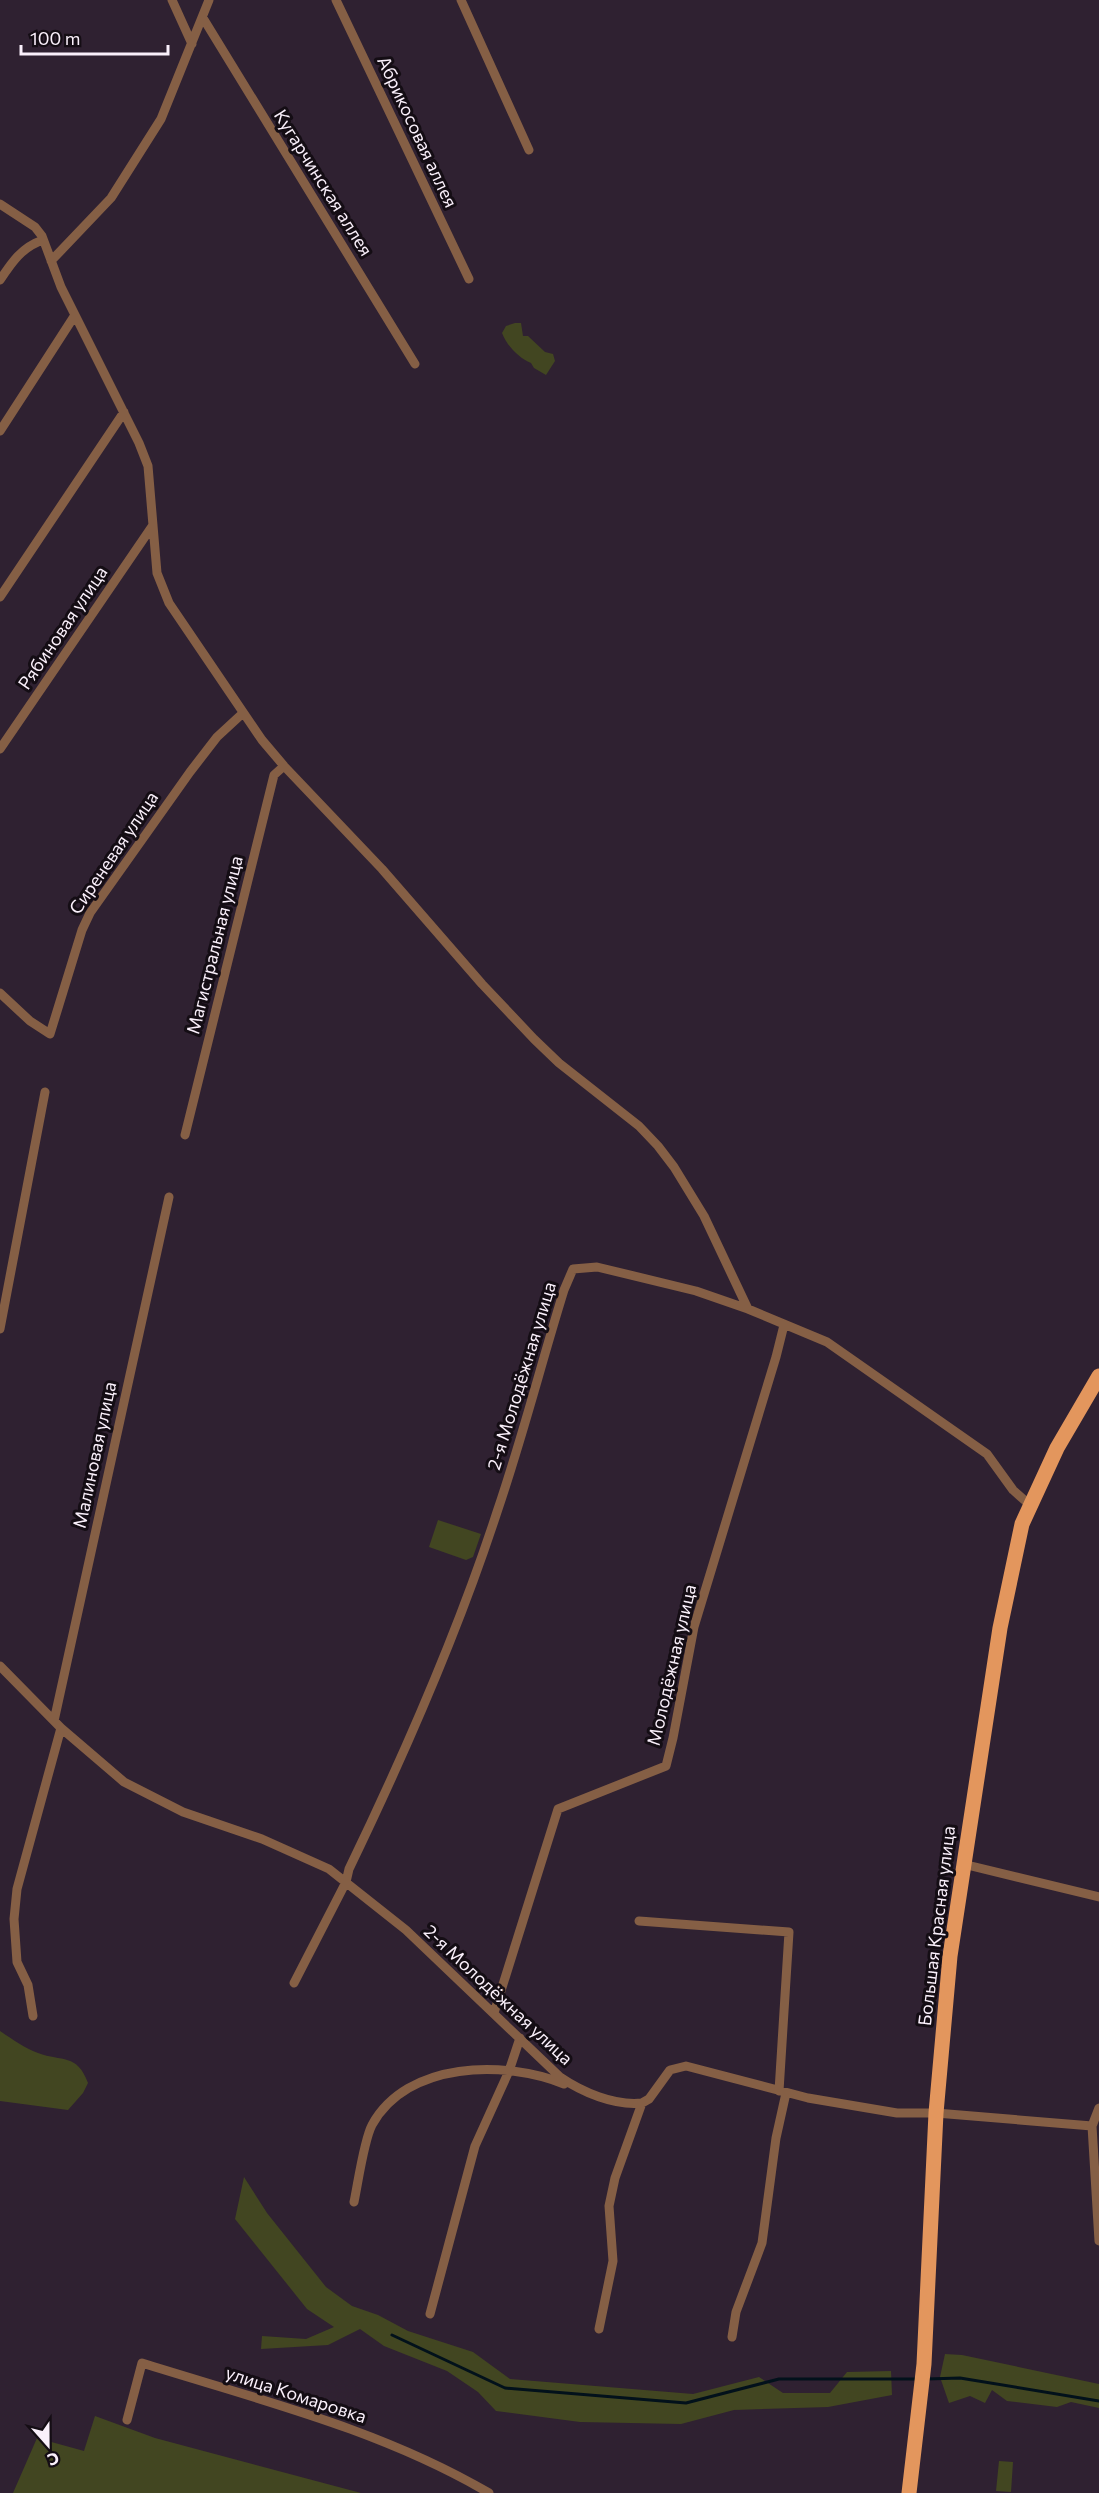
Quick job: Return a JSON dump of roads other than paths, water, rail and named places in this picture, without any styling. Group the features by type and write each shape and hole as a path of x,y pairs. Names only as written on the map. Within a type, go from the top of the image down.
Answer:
{"main road":[{"name":"Большая Красная улица","path":"909,2493 924,2364 936,2113 950,1956 1006,1595 1020,1534 1030,1505 1057,1448 1097,1384"}],"street":[{"path":"172,0 192,44"},
{"path":"51,261 111,198 161,119 209,0"},
{"name":"Абрикосовая аллея","path":"336,0 469,279"},
{"path":"461,0 529,150"},
{"name":"Кугарчинская аллея","path":"203,18 415,364"},
{"path":"0,204 36,226 75,315 124,412 148,466 157,573 169,603 243,712 284,766 382,868 482,984 534,1039 559,1063 639,1125 658,1146 674,1167 704,1216 748,1309"},
{"path":"0,280 20,252 43,240"},
{"path":"0,431 75,315"},
{"path":"0,597 124,412"},
{"name":"Рябиновая улица","path":"0,749 153,525"},
{"name":"Сиреневая улица","path":"0,993 30,1021 50,1034 82,930 90,914 190,772 218,736 243,712"},
{"name":"Магистральная улица","path":"185,1135 274,776 284,766"},
{"path":"0,1329 45,1092"},
{"name":"Малиновая улица","path":"33,2016 28,1984 16,1962 14,1919 17,1889 57,1724 169,1197"},
{"name":"2-я Молодёжная улица","path":"294,1983 346,1882 349,1869 398,1767 451,1639 498,1511 564,1290 573,1269 597,1266 696,1291 748,1309 827,1342 987,1454 1012,1490 1030,1505"},
{"name":"Молодёжная улица","path":"494,2013 558,1809 666,1766 694,1627 784,1325"},
{"path":"0,1666 57,1724 124,1782 183,1812 308,1858 329,1869 346,1882"},
{"path":"963,1864 1099,1897"},
{"name":"2-я Молодёжная улица","path":"346,1882 406,1930 560,2077 579,2090 631,2104 642,2103"},
{"path":"639,1922 789,1932 782,2092 762,2244 735,2312 732,2337"},
{"path":"430,2314 475,2146 509,2071 519,2038"},
{"path":"599,2329 613,2261 609,2206 615,2178 642,2103 649,2099 670,2070 686,2066 808,2098 897,2113 936,2113 1092,2126"},
{"path":"354,2202 371,2127 392,2101 414,2086 437,2077 476,2070 509,2071 548,2078 579,2090"},
{"path":"1099,2108 1092,2126 1099,2241"},
{"name":"улица Комаровка","path":"127,2420 142,2363 355,2430 432,2461 489,2493"}],"waterway":[{"path":"392,2335 505,2388 686,2403 779,2379 918,2379"},
{"path":"927,2379 960,2378 1099,2401"}]}
